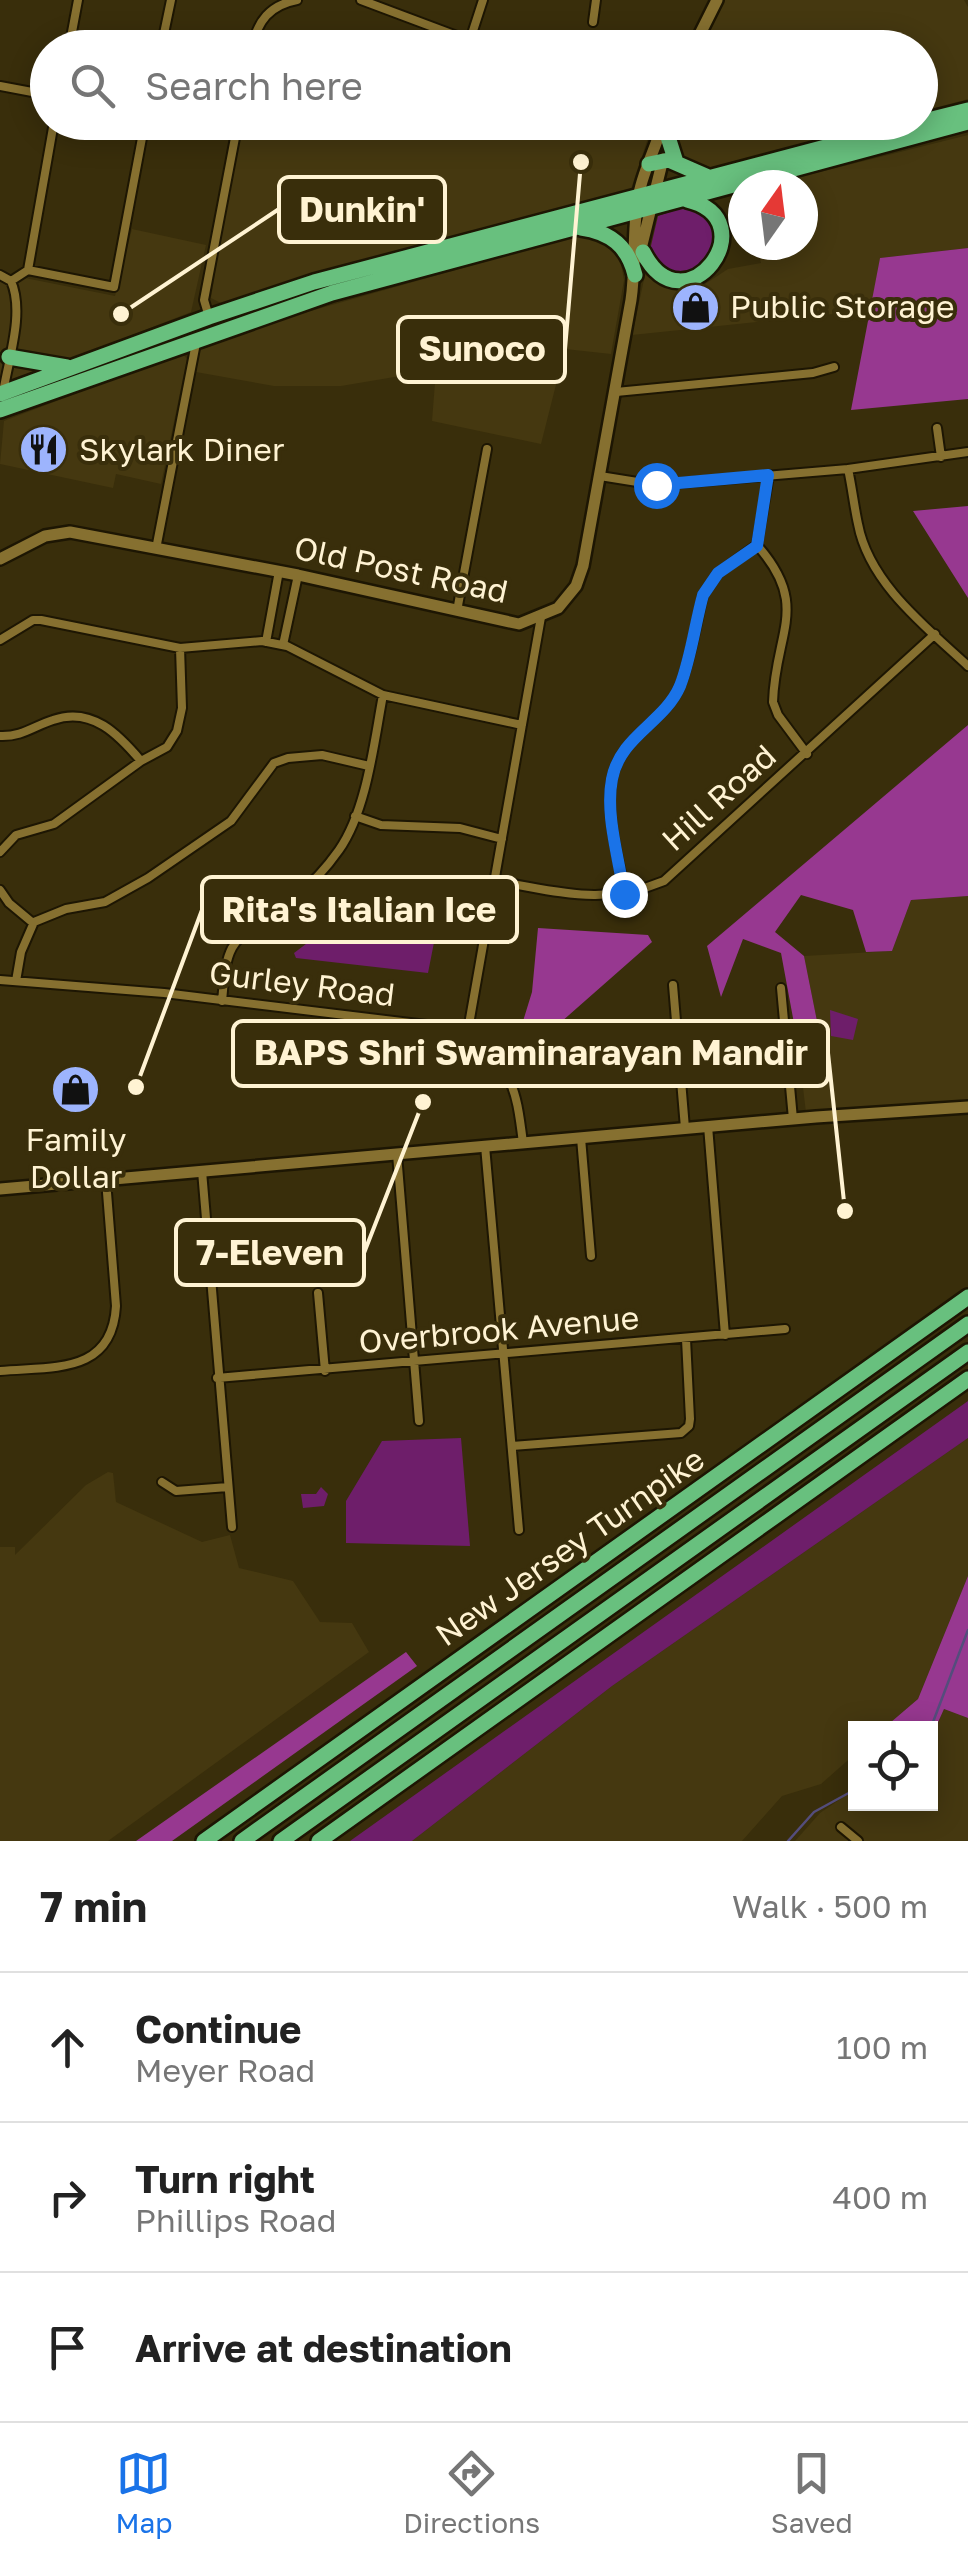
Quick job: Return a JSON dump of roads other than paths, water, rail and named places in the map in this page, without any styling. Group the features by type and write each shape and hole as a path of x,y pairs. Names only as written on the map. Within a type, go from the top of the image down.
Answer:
{"highway":[{"path":"938,118 968,110"},
{"path":"938,130 968,122"},
{"path":"665,140 662,162 708,177"},
{"path":"1,401 197,340 332,292 577,227 708,177 851,140"},
{"path":"1,401 70,368 209,317 366,267 645,202 683,199 901,140"},
{"path":"577,227 601,232 629,257 666,280 692,278 710,266 721,248 719,221 708,208 683,199"},
{"path":"8,356 70,368"},
{"name":"New Jersey Turnpike","path":"204,1841 968,1297"},
{"name":"New Jersey Turnpike","path":"242,1841 968,1324"},
{"path":"281,1841 968,1352"},
{"path":"319,1841 968,1379"}],"street":[{"path":"72,30 78,0"},
{"path":"165,30 171,0"},
{"path":"361,0 443,30"},
{"path":"473,30 483,0"},
{"path":"593,22 596,0"},
{"path":"257,30 260,20 293,1"},
{"path":"701,30 715,1"},
{"path":"0,86 30,92"},
{"path":"11,282 28,270 51,140"},
{"path":"28,270 114,287 142,140"},
{"path":"209,317 204,300 234,140"},
{"name":"Old Post Road","path":"0,559 44,536 70,532 279,571 518,624 558,608 576,586 583,566 638,263 645,202 662,162 661,140"},
{"path":"0,275 11,282 16,292 1,401"},
{"path":"156,550 197,340"},
{"path":"616,392 834,368"},
{"path":"937,428 941,456"},
{"path":"457,611 487,448"},
{"path":"600,476 656,485 848,469 968,452"},
{"path":"848,469 858,524 888,587 968,666"},
{"path":"624,894 610,802 617,760 628,742 666,706 679,687 710,581 757,546 768,475"},
{"path":"757,546 776,567 787,593 773,702 807,754"},
{"path":"266,642 279,571"},
{"path":"284,645 298,575"},
{"path":"523,1143 512,1080 468,1030 541,617"},
{"path":"0,640 41,620 180,648 266,642 284,645 384,695 522,726"},
{"name":"Hill Road","path":"494,881 582,896 624,894 664,881 935,634"},
{"path":"0,852 16,834 54,824 167,747 176,732 182,708 180,648"},
{"path":"222,1000 233,946 246,931 322,872 342,845 369,766 384,695"},
{"path":"0,736 27,733 61,718 92,720 112,730 142,761"},
{"path":"16,981 21,952 33,924 66,909 106,902 148,878 231,821 274,763 322,755 369,766"},
{"path":"355,816 391,827 460,828 502,839"},
{"path":"0,890 33,924"},
{"name":"Gurley Road","path":"0,980 222,1000 468,1030"},
{"path":"673,985 686,1128"},
{"path":"782,988 793,1119"},
{"path":"0,1189 708,1126 968,1108"},
{"path":"708,1126 726,1336"},
{"path":"581,1138 591,1256"},
{"path":"485,1146 519,1530"},
{"path":"397,1154 419,1421"},
{"path":"202,1171 232,1527"},
{"path":"0,1371 74,1364 108,1343 115,1325 116,1306 106,1180"},
{"path":"318,1293 325,1370"},
{"name":"Overbrook Avenue","path":"217,1378 785,1330"},
{"path":"512,1446 681,1433 690,1419 686,1339"},
{"path":"162,1482 176,1491 228,1488"},
{"path":"841,1827 858,1841"}],"waterway":[{"path":"933,1721 968,1630"},
{"path":"788,1841 814,1812 848,1793"}],"place":[{"name":"Sunoco","path":"581,162"},
{"name":"Public Storage","path":"695,307"},
{"name":"Dunkin'","path":"121,314"},
{"name":"Skylark Diner","path":"44,450"},
{"name":"Rita's Italian Ice","path":"136,1087"},
{"name":"Family Dollar","path":"76,1090"},
{"name":"7-Eleven","path":"423,1102"},
{"name":"BAPS Shri Swaminarayan Mandir","path":"845,1211"}]}
